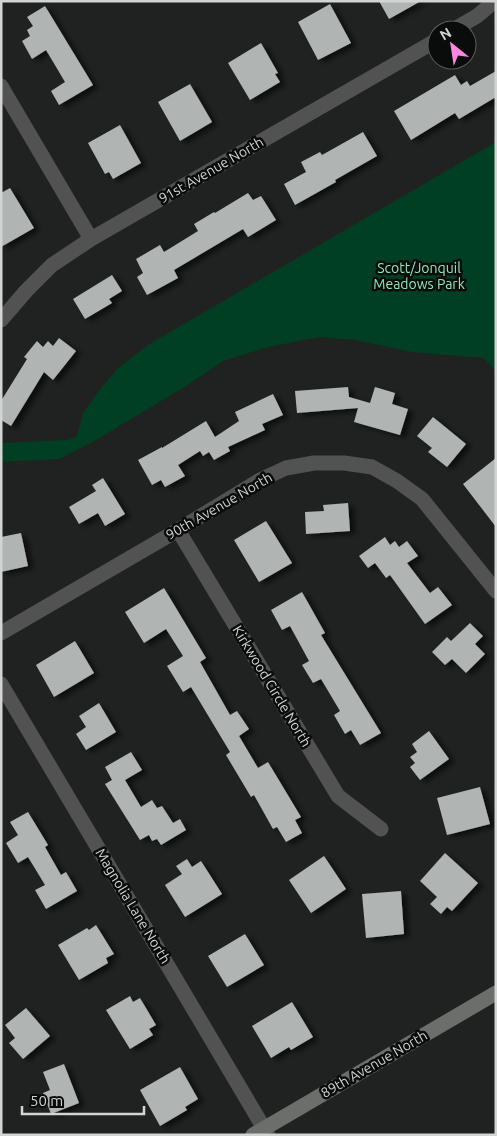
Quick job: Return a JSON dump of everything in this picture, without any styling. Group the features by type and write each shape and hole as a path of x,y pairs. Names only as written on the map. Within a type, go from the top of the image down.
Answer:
{"street":[{"path":"470,20 495,1"},
{"name":"91st Avenue North","path":"1,320 52,265 92,239 427,46"},
{"path":"1,86 92,239"},
{"name":"90th Avenue North","path":"1,633 260,480 286,468 314,463 344,463 372,467 397,480 422,499 496,591"},
{"name":"Kirkwood Circle North","path":"178,530 338,796 380,829"},
{"name":"Magnolia Lane North","path":"1,684 262,1133"},
{"name":"89th Avenue North","path":"262,1133 496,994"}],"green space":[{"name":"Scott/Jonquil Meadows Park","path":"496,142 496,371 484,358 412,352 355,340 319,337 268,347 223,361 186,386 96,440 59,459 1,462 1,443 68,440 77,436 83,413 98,392 117,369 148,345"}],"building":[{"path":"379,1 421,1 389,19"},
{"path":"330,4 351,43 318,60 298,22"},
{"path":"45,6 93,85 59,105 51,91 65,82 46,50 32,59 22,41 30,36 27,30 33,26 27,17"},
{"path":"261,43 278,73 275,74 280,82 250,100 228,63"},
{"path":"496,71 496,97 459,119 455,113 411,140 394,111 455,75 461,85 467,81 470,86"},
{"path":"190,84 212,122 180,141 158,102"},
{"path":"120,125 141,163 113,179 109,172 105,174 88,143"},
{"path":"363,132 377,156 295,205 284,184 306,172 301,162 320,152 322,155"},
{"path":"10,188 34,228 1,247 1,193"},
{"path":"248,193 253,200 261,196 276,220 248,237 243,229 174,270 178,278 147,295 137,277 143,273 136,259 160,245 164,252 198,231 194,224"},
{"path":"112,275 122,291 109,299 112,303 85,319 73,299"},
{"path":"59,338 76,351 53,380 44,372 11,426 1,420 1,401 27,359 24,357 37,341 43,347 48,341 53,346"},
{"path":"348,387 349,397 370,403 375,387 395,393 392,404 408,409 400,435 354,422 358,408 297,413 295,391"},
{"path":"273,394 283,415 262,424 265,430 228,447 230,451 214,460 209,452 203,456 200,451 178,465 185,476 165,487 161,480 152,485 138,460 162,448 206,421 215,437 239,421 235,412"},
{"path":"433,417 466,444 447,467 428,452 432,448 417,436"},
{"path":"496,458 496,527 463,484"},
{"path":"103,478 125,514 105,526 98,513 79,524 69,507 96,491 92,485"},
{"path":"348,503 350,531 306,534 305,512 324,511 323,505"},
{"path":"266,521 292,563 259,582 234,540"},
{"path":"21,533 28,566 1,572 1,537"},
{"path":"385,537 390,545 395,541 399,547 407,541 418,556 407,563 430,593 438,587 452,605 425,624 390,575 386,578 375,563 368,568 359,556"},
{"path":"164,588 206,658 200,662 230,715 237,711 249,729 239,736 258,768 268,762 301,817 295,820 302,833 286,842 277,827 273,829 254,795 251,797 226,755 230,752 191,687 183,692 167,666 183,656 166,629 144,643 125,612"},
{"path":"302,592 325,633 321,635 381,733 360,745 351,730 345,734 334,715 340,711 321,679 313,683 302,665 309,661 290,626 282,630 271,610"},
{"path":"470,623 483,636 475,644 485,654 466,673 452,659 445,665 432,652 447,637 451,641"},
{"path":"75,641 94,673 54,697 36,665"},
{"path":"99,703 116,732 86,750 76,734 86,727 79,716"},
{"path":"429,731 449,759 420,780 410,767 415,763 410,757 417,752 412,744"},
{"path":"131,752 142,770 125,780 141,807 152,800 157,808 162,806 173,823 180,819 186,830 161,845 157,839 152,841 149,835 140,840 105,784 112,780 105,767"},
{"path":"480,787 490,824 447,835 437,798"},
{"path":"28,812 48,845 45,847 61,875 66,872 77,891 46,909 35,890 45,885 28,857 18,863 6,843 18,835 10,822"},
{"path":"445,853 478,883 452,911 447,907 441,914 430,904 437,897 420,881"},
{"path":"324,856 346,889 311,913 289,880"},
{"path":"187,859 192,867 201,861 222,894 185,917 165,885 182,874 176,866"},
{"path":"401,891 404,934 366,938 362,894"},
{"path":"96,925 114,954 106,958 108,963 79,980 58,945 87,928 89,930"},
{"path":"245,934 264,965 227,987 208,956"},
{"path":"130,996 133,1002 140,998 156,1025 149,1029 153,1035 130,1049 106,1010"},
{"path":"292,1002 313,1037 291,1050 289,1047 271,1058 252,1026"},
{"path":"26,1008 50,1036 23,1059 9,1043 15,1038 5,1025"},
{"path":"64,1064 79,1103 51,1114 43,1093 50,1090 43,1072"},
{"path":"180,1067 198,1099 185,1107 187,1110 160,1126 140,1090"}]}
